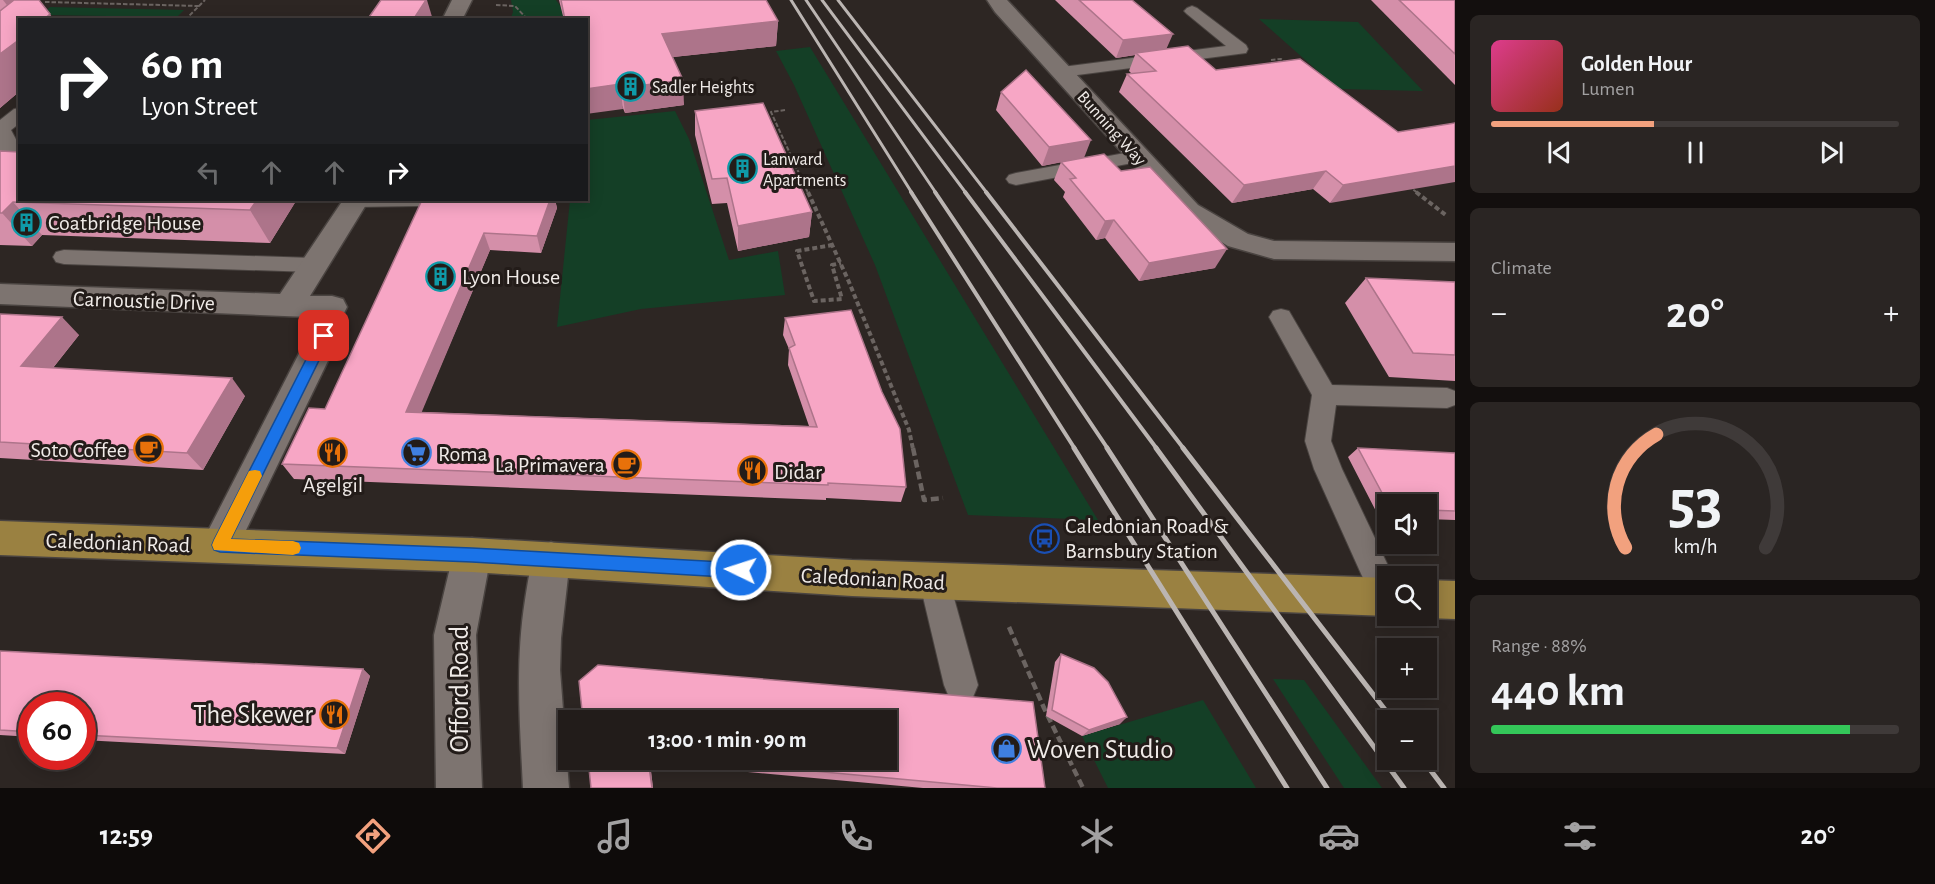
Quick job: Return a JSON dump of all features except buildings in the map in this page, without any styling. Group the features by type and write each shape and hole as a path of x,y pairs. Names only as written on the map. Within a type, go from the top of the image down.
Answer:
{"main road":[{"name":"Caledonian Road","path":"0,538 472,555 934,580 1377,597"},
{"path":"1437,599 1455,600"}],"street":[{"path":"453,18 462,0"},
{"name":"Bunning Way","path":"997,0 1136,157 1189,211 1238,240 1274,250 1455,252"},
{"path":"289,305 355,201"},
{"name":"Carnoustie Drive","path":"0,294 289,305 328,322 220,545"},
{"name":"Offord Road","path":"459,788 454,634 472,555"},
{"path":"546,788 539,670 540,638 551,559"}],"lane":[{"path":"450,0 462,0"},
{"path":"1192,11 1240,49"},
{"path":"1062,72 1240,49"},
{"path":"0,157 11,146 1,129 18,115"},
{"path":"1016,179 1136,157"},
{"path":"64,257 313,265"},
{"path":"1281,317 1325,395 1318,441 1328,469 1377,574"},
{"path":"1325,395 1447,398"},
{"path":"934,580 961,685"}],"path":[{"path":"187,18 205,0"},
{"path":"38,8 46,1 199,6"},
{"path":"494,5 515,6 526,18"},
{"path":"1240,49 1266,61 1281,59 1290,66"},
{"path":"785,110 771,112 841,263 909,430 924,500 944,498"},
{"path":"1402,182 1455,222"},
{"path":"833,245 797,251 814,301 842,299 832,265 841,263"},
{"path":"990,582 1044,708 1083,788"}],"green space":[{"path":"511,0 556,0 561,7 625,2 588,19 511,18 513,12"},
{"path":"50,7 184,10 176,18 41,15"},
{"path":"1259,19 1358,22 1423,91 1338,89"},
{"path":"810,47 1098,520 968,515 875,265 794,85 776,51"},
{"path":"675,111 689,139 729,260 778,251 785,295 641,309 557,327 570,201 588,201 588,120"},
{"path":"1273,679 1304,680 1382,788 1344,788"},
{"path":"1203,700 1256,788 1108,788 1082,736"}],"railway":[{"path":"791,0 912,193"},
{"path":"806,0 936,193"},
{"path":"822,0 966,193"},
{"path":"838,0 987,193"},
{"path":"911,192 1075,449"},
{"path":"935,192 1108,449"},
{"path":"965,192 1157,449"},
{"path":"986,192 1184,449"},
{"path":"1074,448 1287,788"},
{"path":"1107,448 1327,788"},
{"path":"1156,448 1404,788"},
{"path":"1183,448 1385,710"},
{"path":"1430,770 1444,788"}],"slow traffic":[{"path":"255,476 220,545 293,548"}],"place":[{"name":"Sadler Heights","path":"631,87"},
{"name":"Lanward Apartments","path":"742,169"},
{"name":"Coatbridge House","path":"27,222"},
{"name":"Lyon House","path":"441,276"},
{"name":"Soto Coffee","path":"148,449"},
{"name":"Agelgil","path":"333,452"},
{"name":"Roma","path":"417,453"},
{"name":"La Primavera","path":"626,464"},
{"name":"Didar","path":"753,471"},
{"name":"Caledonian Road & Barnsbury Station","path":"1044,538"},
{"name":"The Skewer","path":"334,714"},
{"name":"Woven Studio","path":"1006,749"}],"route":[{"path":"324,336 220,545 472,555 741,570"}]}
